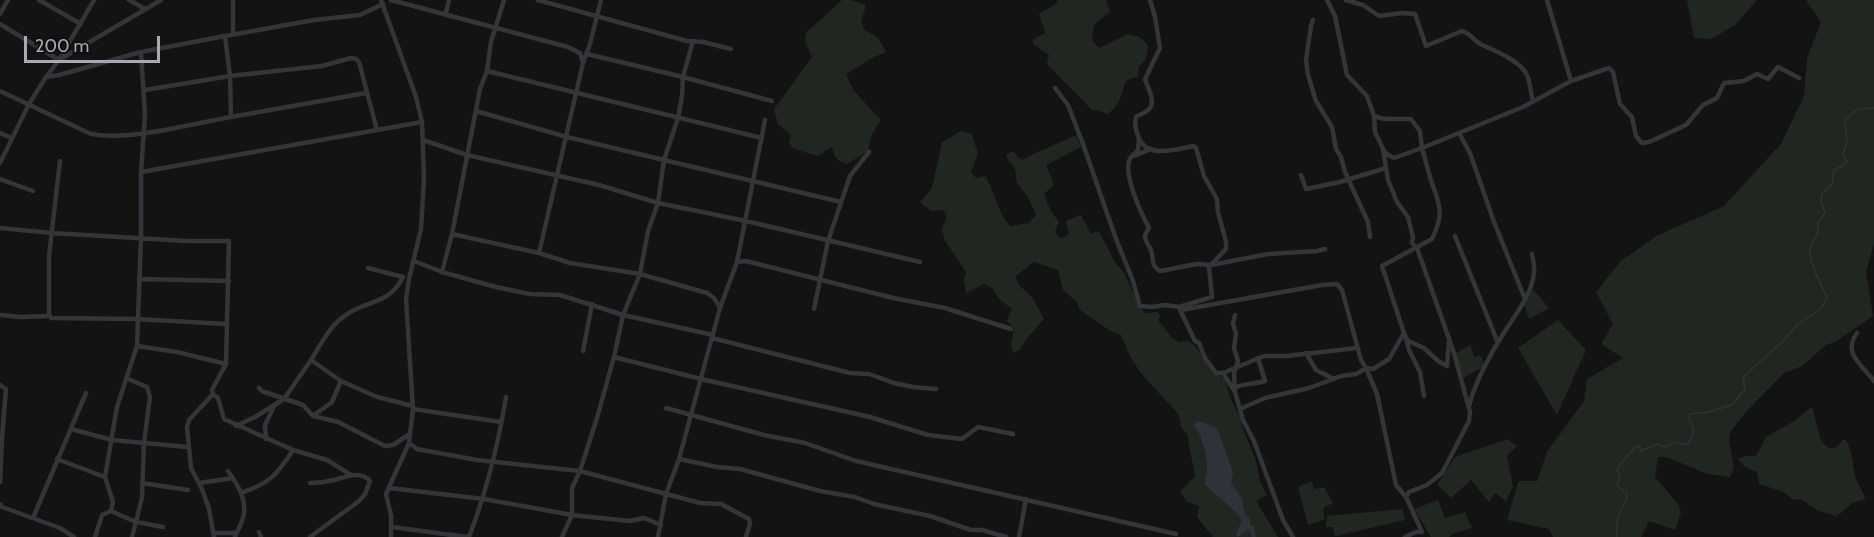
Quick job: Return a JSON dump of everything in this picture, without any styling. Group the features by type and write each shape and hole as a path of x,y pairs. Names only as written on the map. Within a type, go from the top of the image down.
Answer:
{"street":[{"path":"0,14 8,0"},
{"path":"39,0 81,24"},
{"path":"0,163 28,104 59,60 94,0"},
{"path":"129,0 145,9"},
{"path":"59,60 161,0"},
{"path":"233,0 233,34"},
{"path":"391,0 574,49 580,53 583,63"},
{"path":"446,13 449,0"},
{"path":"442,272 452,234 480,89 487,71 491,42 504,0"},
{"path":"538,0 731,49"},
{"path":"539,253 583,63 601,0"},
{"path":"1150,0 1160,48 1145,79 1152,98 1152,105 1147,112 1140,114 1135,120 1139,139 1138,150 1128,164 1135,197 1149,228 1145,239 1152,251 1152,261 1156,268 1160,271 1197,264 1211,265 1268,254 1325,249"},
{"path":"1327,0 1335,16 1347,75 1370,100 1375,132 1383,149 1394,158 1496,119 1571,81 1610,68 1613,72 1620,104 1632,117 1636,136 1642,143 1686,125 1702,105 1717,98 1724,82 1744,81 1757,74 1768,79 1778,67 1799,78"},
{"path":"1346,0 1363,5 1379,16 1415,14 1426,46 1462,31 1466,32 1522,69 1529,82 1533,101"},
{"path":"1547,0 1571,81"},
{"path":"46,77 141,52 314,20 360,15 382,2 416,97 422,122 423,140 423,207 409,279 406,319 413,408 409,443 386,499 391,515 391,537"},
{"path":"1313,20 1308,45 1307,69 1316,101 1332,127 1336,149 1368,222 1370,237"},
{"path":"0,24 59,60"},
{"path":"225,36 230,76 231,117"},
{"path":"562,537 572,515 572,488 580,471 614,357 623,315 640,274 648,231 658,203 664,160 678,118 683,77 693,41"},
{"path":"111,511 113,502 105,477 117,407 137,346 145,90 141,52"},
{"path":"587,54 772,101"},
{"path":"145,90 230,76 322,66 351,58 359,62 377,130"},
{"path":"487,71 762,138"},
{"path":"1055,88 1068,105 1133,281 1140,306 1165,305 1180,309 1337,284 1342,290 1360,360 1377,394 1396,485 1406,497 1424,535"},
{"path":"0,91 91,134 103,136 144,133 366,93"},
{"path":"476,111 567,137 841,202"},
{"path":"1374,116 1384,119 1411,119 1420,131 1422,148 1440,204 1441,215 1432,238 1382,266 1408,350 1420,372 1424,396"},
{"path":"658,537 666,494 679,459 720,308 737,262 765,120"},
{"path":"141,172 422,122"},
{"path":"1459,133 1470,153 1494,222 1525,299"},
{"path":"0,134 12,138"},
{"path":"1139,139 1151,149 1160,152 1194,146 1204,176 1217,199 1226,249 1208,271 1212,297 1180,309"},
{"path":"423,140 467,155 599,185 658,203 920,262"},
{"path":"1131,157 1151,149"},
{"path":"1383,149 1388,180 1411,226 1412,243 1417,248 1449,337 1468,406 1469,421 1442,474 1427,485 1409,492 1406,497"},
{"path":"814,309 828,242 849,176 870,152"},
{"path":"50,316 48,273 60,161"},
{"path":"1301,175 1306,189 1330,185 1386,168"},
{"path":"0,179 33,191"},
{"path":"0,228 187,241 229,241 229,281 225,324 226,364 212,390 213,394 189,420 187,428 190,468 199,483 209,509 214,535 236,535 244,516 241,493 228,471"},
{"path":"452,234 539,253 570,263 640,274 707,293 714,298 720,308"},
{"path":"1455,236 1498,343"},
{"path":"1468,406 1474,389 1498,343 1525,299 1534,273 1532,254"},
{"path":"414,261 442,272 496,287 530,294 560,295 623,315 713,336 850,373 870,374 894,383 936,389"},
{"path":"737,262 746,261 893,298 945,308 1011,329"},
{"path":"368,268 409,279"},
{"path":"236,426 284,399 311,360 323,337 348,313 392,294 403,277"},
{"path":"139,279 229,281"},
{"path":"583,351 592,304"},
{"path":"1180,309 1215,373 1223,373 1264,356 1357,348"},
{"path":"0,315 225,324"},
{"path":"1235,315 1234,348 1238,362 1235,390 1243,420 1254,441 1283,520 1293,537"},
{"path":"1404,333 1408,341 1424,348 1447,366 1449,337"},
{"path":"1240,409 1265,398 1309,388 1356,374 1366,368 1373,369 1389,359 1404,333"},
{"path":"1857,333 1851,342 1850,350 1874,381"},
{"path":"137,346 177,352 226,364"},
{"path":"1306,353 1316,370 1334,379"},
{"path":"614,357 870,417 928,435 962,440 978,427 1013,434"},
{"path":"1235,390 1243,384 1251,385 1265,381 1258,358"},
{"path":"311,360 341,381 377,397 413,408 501,422"},
{"path":"1223,373 1235,390"},
{"path":"128,379 147,387 150,391 144,443 142,497 132,537"},
{"path":"313,416 332,402 341,381"},
{"path":"0,385 6,389 2,422 0,482"},
{"path":"259,388 303,405 313,416 338,422 385,446 393,445 410,434"},
{"path":"33,518 86,393"},
{"path":"213,394 218,398 222,417 236,426 293,450 327,460 351,475"},
{"path":"392,527 468,537 484,498 495,461 506,397"},
{"path":"266,439 265,425 274,406"},
{"path":"666,408 764,435 805,442 856,461 1176,534"},
{"path":"70,429 112,440 188,447"},
{"path":"409,443 417,449 580,471 700,503 721,504 749,519 750,524 746,537"},
{"path":"241,493 260,487 270,480 293,450"},
{"path":"57,459 105,477"},
{"path":"679,459 740,469 908,510 971,530 982,530 1006,537"},
{"path":"309,483 360,475 368,479 369,485 359,501 310,537"},
{"path":"199,483 233,478"},
{"path":"142,483 189,490"},
{"path":"389,488 484,498 572,515 630,521 644,518 661,525"},
{"path":"1019,537 1026,499"},
{"path":"1,506 60,528 74,537"},
{"path":"95,537 102,515 111,511 136,522 163,527"},
{"path":"1405,537 1416,532 1424,535"}],"shaded area":[{"path":"842,0 851,0 866,5 861,22 864,29 878,38 886,52 846,74 854,91 881,120 872,134 868,151 847,164 836,158 832,147 818,156 794,149 789,143 791,135 778,124 774,109 812,57 805,42 806,33"},
{"path":"1058,0 1106,0 1110,11 1094,25 1092,40 1099,48 1128,34 1141,38 1148,45 1146,57 1139,66 1138,76 1126,81 1118,104 1107,114 1097,110 1093,111 1047,64 1049,55 1033,44 1033,39 1046,33 1039,15"},
{"path":"1687,0 1757,0 1735,25 1711,39 1694,38"},
{"path":"1806,0 1874,0 1874,244 1866,272 1873,316 1835,342 1826,345 1802,366 1784,373 1747,411 1730,432 1729,441 1734,468 1730,477 1708,474 1666,457 1658,457 1655,477 1678,504 1681,513 1675,530 1649,521 1641,537 1553,537 1549,529 1507,520 1519,481 1537,481 1547,452 1584,401 1587,379 1623,358 1601,344 1613,324 1596,292 1621,261 1658,235 1724,206 1781,144 1804,96 1807,58 1821,22"},
{"path":"961,131 972,134 978,154 971,172 976,178 986,176 1002,215 1010,226 1029,223 1036,215 1028,197 1017,183 1015,169 1007,158 1007,153 1014,152 1021,160 1076,135 1081,147 1046,165 1054,185 1044,194 1051,211 1059,222 1055,232 1061,239 1069,234 1066,221 1081,215 1091,234 1099,231 1115,262 1124,273 1142,310 1145,313 1158,312 1160,316 1158,320 1172,338 1179,342 1188,341 1195,346 1212,370 1225,379 1255,458 1260,481 1267,495 1256,501 1278,537 1213,537 1197,517 1199,506 1187,502 1180,492 1195,476 1187,434 1181,427 1179,415 1140,372 1121,335 1109,330 1080,310 1076,301 1063,290 1058,270 1034,262 1015,277 1020,286 1032,297 1044,319 1020,350 1013,353 1011,345 1014,328 1007,321 1012,309 999,299 992,288 984,284 966,293 964,280 966,272 944,239 942,228 947,216 943,210 931,211 920,202 932,188 942,142"},
{"path":"1533,289 1549,308 1529,319 1524,304"},
{"path":"1558,320 1586,350 1557,415 1518,348"},
{"path":"1470,345 1475,357 1480,355 1485,366 1461,379 1456,353"},
{"path":"1812,407 1818,432 1824,444 1833,448 1845,439 1848,444 1856,479 1865,499 1853,503 1836,516 1817,510 1801,499 1792,499 1784,492 1759,484 1757,472 1744,466 1738,459 1756,456 1766,437 1794,421"},
{"path":"1199,421 1217,428 1233,472 1231,482 1242,499 1245,515 1254,527 1256,537 1252,537 1249,529 1238,537 1236,534 1242,521 1237,513 1205,485 1206,456 1201,438 1193,425"},
{"path":"1508,439 1517,446 1507,456 1513,487 1506,501 1495,493 1489,502 1471,480 1451,498 1437,485 1455,457"},
{"path":"1312,481 1314,489 1324,487 1333,503 1323,508 1325,519 1308,525 1298,487"},
{"path":"1438,500 1445,518 1465,512 1472,528 1449,537 1431,537 1414,509"},
{"path":"1403,509 1405,520 1335,536 1333,527 1326,527 1327,516"}],"waterway":[{"path":"1617,537 1618,518 1626,502 1627,494 1617,486 1620,477 1617,469 1635,447 1640,446 1641,451 1658,444 1665,447 1677,442 1686,445 1694,432 1689,418 1690,414 1708,412 1732,405 1745,389 1743,378 1797,325 1818,311 1824,304 1827,298 1814,270 1810,253 1818,232 1818,222 1825,213 1821,201 1822,193 1832,184 1834,170 1847,161 1843,154 1847,142 1845,120 1858,109 1874,108"}]}
